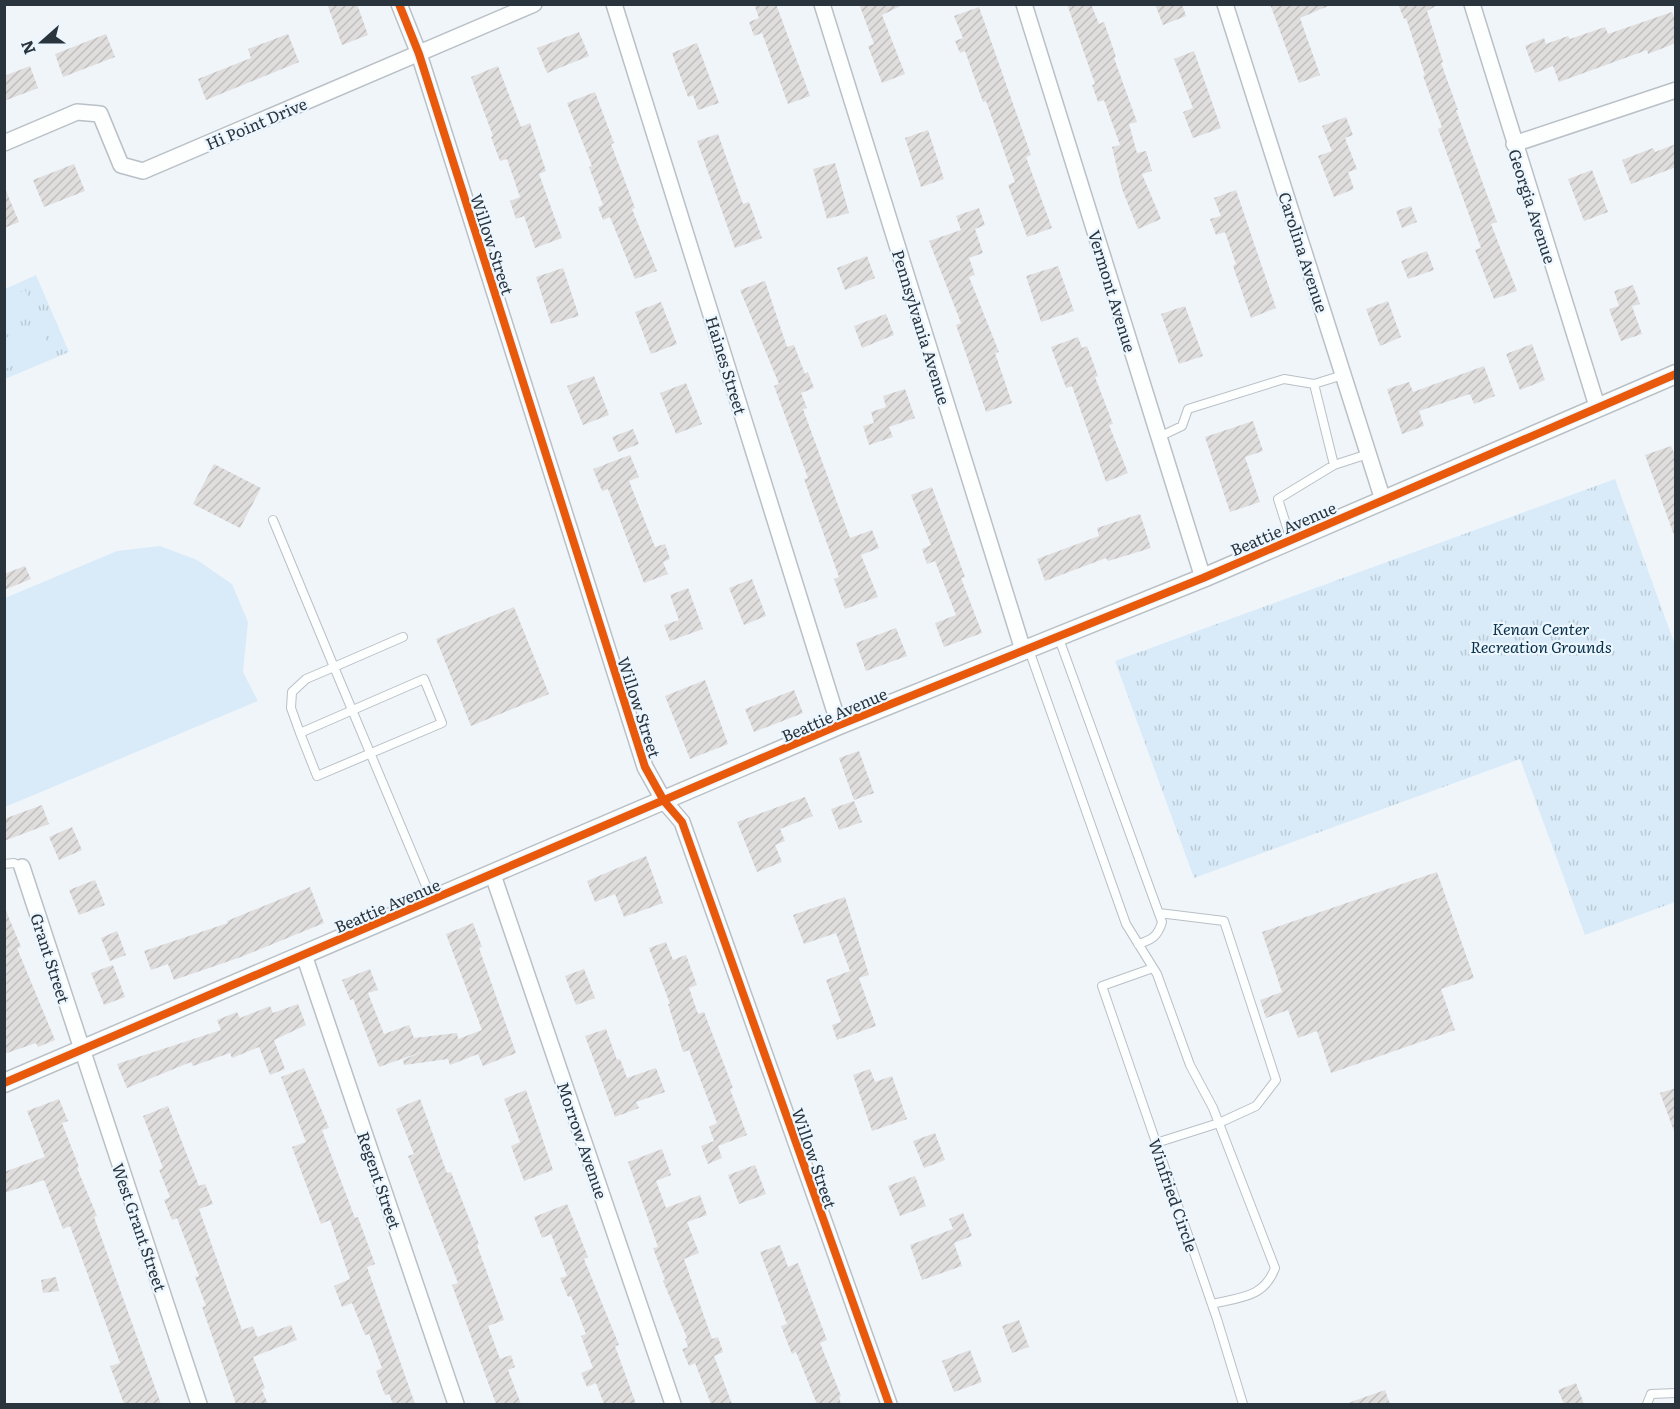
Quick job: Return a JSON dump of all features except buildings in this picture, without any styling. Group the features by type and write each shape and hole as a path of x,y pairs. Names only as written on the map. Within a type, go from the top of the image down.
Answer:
{"street":[{"name":"Willow Street","path":"399,4 419,54 645,767 664,801 682,822 888,1404"},
{"name":"Hi Point Drive","path":"4,142 77,112 100,114 121,165 143,171 534,4"},
{"name":"Haines Street","path":"614,4 839,726"},
{"name":"Pennsylvania Avenue","path":"822,4 1026,649"},
{"name":"Vermont Avenue","path":"1024,4 1203,578"},
{"name":"Carolina Avenue","path":"1225,4 1383,500"},
{"name":"Georgia Avenue","path":"1472,4 1597,406"},
{"path":"1514,144 1676,90"},
{"name":"Beattie Avenue","path":"4,1083 839,726 1203,578 1597,406 1676,374"},
{"name":"Grant Street","path":"22,867 81,1050"},
{"name":"Morrow Avenue","path":"493,875 673,1404"},
{"name":"Regent Street","path":"304,955 456,1404"},
{"name":"West Grant Street","path":"81,1050 199,1404"}],"lane":[{"path":"1159,437 1182,426 1188,410 1284,379 1314,384 1343,375"},
{"path":"1314,384 1334,465"},
{"path":"1291,540 1278,499 1334,465 1368,454"},
{"path":"273,520 432,901"},
{"path":"1058,636 1162,922 1159,933 1150,940 1138,944"},
{"path":"300,733 424,679 442,723 317,776 300,733 291,708 292,692 306,679 403,637"},
{"path":"1026,649 1126,924 1153,968 1190,1065 1219,1123 1275,1268 1270,1282 1259,1291 1212,1304"},
{"path":"4,864 14,863 22,867"},
{"path":"1156,1143 1219,1123 1256,1106 1276,1080 1224,921 1159,913"},
{"name":"Winfried Circle","path":"1153,968 1102,986 1212,1304 1242,1404"},
{"path":"1647,1404 1651,1394 1676,1393"}],"green space":[{"path":"36,275 69,352 5,379 5,289"},
{"path":"25,290 36,315 5,328 5,298"},
{"path":"40,324 50,349 5,369 5,338"},
{"name":"Kenan Center Recreation Grounds","path":"1615,479 1675,645 1675,902 1585,935 1520,759 1194,878 1115,661"},
{"path":"160,546 197,560 232,584 248,622 243,672 258,701 5,807 5,598 117,551"}],"cycle path":[{"path":"399,4 419,54 645,767 664,801 682,822 889,1404"},
{"path":"4,1083 839,725 1203,578 1676,374"}]}
